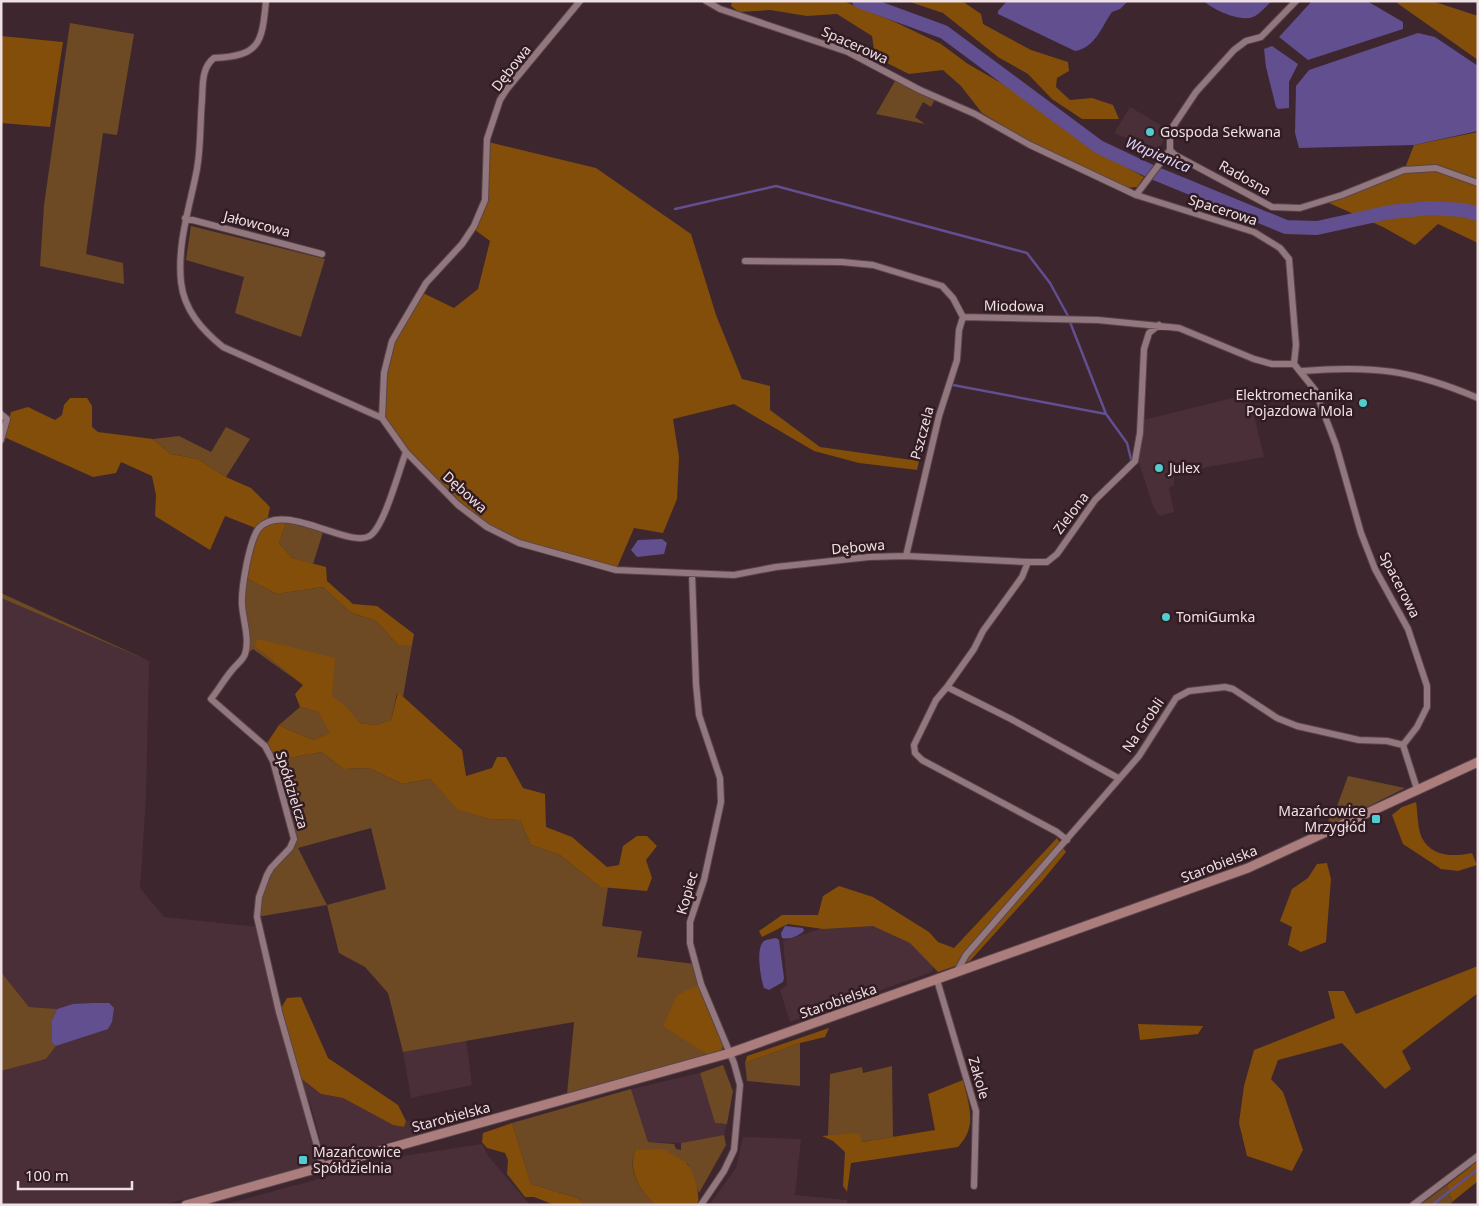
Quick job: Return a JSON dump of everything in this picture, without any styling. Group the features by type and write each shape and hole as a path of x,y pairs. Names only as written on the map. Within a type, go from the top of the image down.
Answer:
{"street":[{"path":"266,1 261,36 256,46 245,54 214,58 204,73 197,168 185,218 181,283 186,305 209,336 239,355 382,418"},
{"name":"Dębowa","path":"580,1 500,100 487,139 485,200 474,226 462,244 426,283 392,341 384,373 382,418 406,452 458,505 486,527 518,542 616,570 734,575 823,562 906,556 1028,562"},
{"name":"Spacerowa","path":"706,1 720,9 848,52 920,90 975,114 1030,145 1136,196 1254,232 1280,248 1289,259 1296,345 1294,364 1302,371 1315,390 1336,445 1361,533 1375,569 1408,629 1427,686 1427,707 1417,727 1403,745"},
{"path":"1136,196 1170,150 1170,131 1196,92 1234,50 1246,41 1261,37 1296,1"},
{"name":"Radosna","path":"1170,150 1174,155 1272,207 1300,208 1404,170 1436,168 1478,183"},
{"name":"Jałowcowa","path":"185,218 322,254"},
{"path":"745,261 842,262 873,265 942,286 953,298 963,317"},
{"name":"Miodowa","path":"963,317 1098,320 1179,328 1254,360 1272,364 1294,364"},
{"name":"Pszczela","path":"906,556 939,416 957,360 959,330 963,317"},
{"name":"Zielona","path":"1028,562 1047,562 1057,554 1095,500 1135,460 1140,433 1144,349 1149,333 1158,326"},
{"path":"1302,371 1350,367 1394,371 1440,382 1478,398"},
{"path":"1,414 7,419 1,440"},
{"name":"Spółdzielcza","path":"323,1168 279,1012 257,917 259,896 271,868 290,848 294,839 273,761 265,746 211,700 245,656 247,646 242,603 244,577 258,529 267,522 281,519 359,538 370,536 380,524 406,452"},
{"path":"1028,562 1022,577 982,630 974,650 936,700 914,745 915,753 922,760 1057,832 1067,840"},
{"name":"Kopiec","path":"692,574 699,715 720,778 721,802 704,880 690,922 690,943 701,984 730,1053 740,1086 734,1150 724,1171 700,1205"},
{"path":"947,687 1011,719 1118,778"},
{"name":"Na Grobli","path":"956,974 966,954 1139,756 1176,698 1190,691 1225,687 1233,689 1277,718 1297,726 1359,740 1387,741 1403,745"},
{"path":"1403,745 1417,789"},
{"name":"Starobielska","path":"186,1205 730,1053 956,974 1248,868 1478,762"},
{"name":"Zakole","path":"938,980 976,1111 974,1186"},
{"path":"1413,1205 1478,1156"}],"shaded area":[{"path":"732,1 843,1 895,22 941,44 968,64 1015,91 1089,146 1144,177 1137,187 1125,188 1030,142 982,113 961,86 943,70 909,74 875,57 872,36 837,14 807,16 770,10 739,12 731,6"},
{"path":"907,1 962,1 981,14 983,24 1031,50 1068,62 1069,71 1057,78 1056,87 1070,100 1092,98 1113,105 1119,119 1082,119 1052,99 1028,74 998,57 943,13"},
{"path":"1007,1 1128,1 1120,9 1112,12 1088,46 1075,51 998,14 998,11"},
{"path":"1204,1 1272,1 1253,17 1241,18 1227,14"},
{"path":"1312,1 1367,1 1403,22 1403,29 1308,60 1279,37"},
{"path":"1398,1 1432,1 1478,16 1478,60 1397,3"},
{"path":"70,23 134,34 117,135 103,133 86,254 123,263 124,284 40,266 44,205"},
{"path":"1418,33 1435,37 1478,66 1478,131 1414,145 1299,148 1295,133 1296,86 1309,70"},
{"path":"1,36 63,42 50,127 1,123"},
{"path":"1272,46 1298,64 1289,82 1289,108 1278,109 1276,107 1266,67 1264,49"},
{"path":"895,81 935,99 931,107 923,102 915,117 925,124 876,114"},
{"path":"1130,107 1169,130 1158,151 1114,133"},
{"path":"1478,132 1478,243 1438,224 1415,245 1383,227 1329,203 1403,173 1414,145"},
{"path":"488,142 596,168 691,234 716,315 742,379 770,386 770,410 820,447 919,461 917,470 859,463 814,451 734,404 673,419 679,457 677,499 663,533 634,528 616,570 519,543 487,527 458,505 406,452 382,418 386,373 394,342 423,293 454,308 478,289 490,241 475,230 488,200"},
{"path":"191,226 325,259 301,337 235,313 244,277 186,260"},
{"path":"1249,394 1264,457 1174,473 1174,485 1169,488 1174,512 1159,516 1153,506 1138,460 1142,444 1143,420"},
{"path":"70,398 87,398 92,406 92,427 98,432 153,439 171,454 198,459 226,477 251,488 270,507 267,522 287,520 279,543 292,558 326,567 327,581 353,604 377,606 414,634 412,645 398,645 376,621 350,612 323,587 277,594 244,577 258,529 225,516 210,550 155,516 156,495 152,476 121,462 116,473 93,477 4,437 11,412 28,407 55,420 62,415 64,405"},
{"path":"226,427 250,439 226,477 198,459 171,454 153,439 179,436 211,452"},
{"path":"287,520 324,529 313,564 292,558 279,543"},
{"path":"662,539 667,543 664,554 637,557 631,550 638,540"},
{"path":"244,577 277,594 323,587 350,612 376,621 398,645 412,645 403,697 397,693 391,720 376,725 358,723 347,707 254,646 303,685 253,649 245,656"},
{"path":"1,593 149,661 1,598"},
{"path":"1,598 149,661 146,797 140,888 164,917 258,927 317,1164 162,1205 1,1205 1,1071 46,1059 56,1046 84,1037 74,1004 57,1009 29,1007 1,972"},
{"path":"258,639 335,658 332,696 347,707 359,723 376,725 391,720 398,692 462,750 466,776 492,768 497,757 506,757 523,788 545,794 546,827 572,837 607,867 619,865 623,846 637,836 647,836 657,846 646,860 652,878 647,891 600,887 560,855 531,845 520,820 489,819 458,810 430,779 402,784 369,768 343,769 322,752 273,761 265,746 279,725 313,740 330,733 318,712 300,707 295,694 303,685 254,646"},
{"path":"300,707 318,712 331,733 313,740 279,725"},
{"path":"322,752 343,769 369,768 402,784 430,779 459,810 489,819 520,820 531,845 560,855 600,887 608,887 602,926 642,931 637,957 695,964 701,984 692,1043 708,1055 567,1094 574,1022 403,1052 388,993 365,967 339,953 327,905 257,917 267,875 294,839 273,761","holes":["371,828 386,889 327,905 298,848"]},
{"path":"1348,776 1405,788 1331,825 1327,823 1337,806"},
{"path":"1416,802 1419,830 1426,844 1437,852 1444,854 1472,853 1477,865 1458,871 1441,869 1403,844 1392,815 1402,807"},
{"path":"1057,838 1066,852 1043,880 970,961 938,972 910,943 873,926 823,929 788,924 762,937 759,931 782,915 818,915 823,896 839,886 873,897 929,932 938,942 954,948"},
{"path":"1327,863 1331,879 1326,942 1301,952 1288,945 1292,927 1280,921 1292,889 1308,878 1317,864"},
{"path":"870,924 914,943 934,962 932,972 790,1022 780,990 787,985 783,941 829,926"},
{"path":"785,926 803,928 804,931 794,937 782,938 781,933"},
{"path":"776,938 779,940 784,978 783,982 769,990 764,988 759,957 761,945 764,941"},
{"path":"1478,966 1478,993 1402,1051 1411,1069 1385,1089 1342,1043 1278,1060 1271,1079 1283,1092 1303,1150 1292,1171 1247,1156 1239,1123 1244,1086 1254,1050 1335,1018 1328,991 1344,991 1356,1014"},
{"path":"1,972 29,1007 57,1009 52,1020 52,1043 56,1046 46,1059 1,1071"},
{"path":"701,984 723,1046 722,1050 708,1055 663,1026 677,995"},
{"path":"301,997 328,1058 398,1105 406,1121 404,1127 393,1125 343,1098 321,1094 298,1076 279,1012 287,998"},
{"path":"109,1003 114,1008 112,1022 108,1029 56,1046 52,1043 52,1020 57,1009 73,1004"},
{"path":"1138,1024 1203,1026 1198,1034 1140,1040"},
{"path":"829,1028 825,1037 800,1043 745,1063 747,1056"},
{"path":"466,1040 472,1085 411,1098 403,1052"},
{"path":"800,1043 800,1086 747,1081 745,1063"},
{"path":"723,1065 733,1091 727,1124 715,1123 700,1073"},
{"path":"892,1066 893,1137 861,1142 828,1136 830,1074 862,1067 863,1073"},
{"path":"700,1073 715,1123 727,1124 724,1135 681,1143 648,1142 631,1089"},
{"path":"298,1076 321,1094 343,1098 393,1125 404,1127 406,1121 414,1120 416,1135 331,1158 324,1155 311,1106"},
{"path":"963,1080 969,1107 970,1123 964,1139 958,1147 851,1163 847,1192 843,1186 845,1152 833,1141 822,1136 859,1133 862,1142 935,1130 928,1094"},
{"path":"631,1089 648,1142 674,1144 676,1149 681,1150 681,1143 724,1135 726,1145 699,1193 688,1164 635,1150 633,1166 636,1180 655,1205 584,1205 578,1198 531,1184 512,1123"},
{"path":"512,1123 531,1184 578,1198 584,1205 555,1205 534,1197 525,1197 507,1174 508,1160 505,1153 487,1148 482,1142 483,1133"},
{"path":"743,1137 801,1139 795,1195 847,1200 847,1205 709,1205 736,1168"},
{"path":"482,1144 489,1157 530,1205 223,1205 403,1156"},
{"path":"663,1149 682,1160 689,1167 698,1190 697,1205 655,1205 636,1180 633,1166 635,1150"},
{"path":"1478,1161 1478,1181 1452,1202 1447,1185"},
{"path":"1447,1185 1452,1202 1449,1205 1420,1205"}],"waterway":[{"name":"Wapienica","path":"859,1 944,32 1099,147 1152,172 1286,227 1317,228 1390,212 1429,208 1463,210 1478,214"},
{"path":"675,209 776,186 1027,253 1050,283 1068,316"},
{"path":"1070,322 1106,414 1127,443 1131,459"},
{"path":"953,385 1106,414"},
{"path":"1432,1205 1478,1169"}],"place":[{"name":"Gospoda Sekwana","path":"1150,132"},
{"name":"Elektromechanika Pojazdowa Mola","path":"1363,403"},
{"name":"Julex","path":"1159,468"},
{"name":"TomiGumka","path":"1166,617"},
{"name":"Mazańcowice Mrzygłód","path":"1376,819"},
{"name":"Mazańcowice Spółdzielnia","path":"303,1160"}]}
